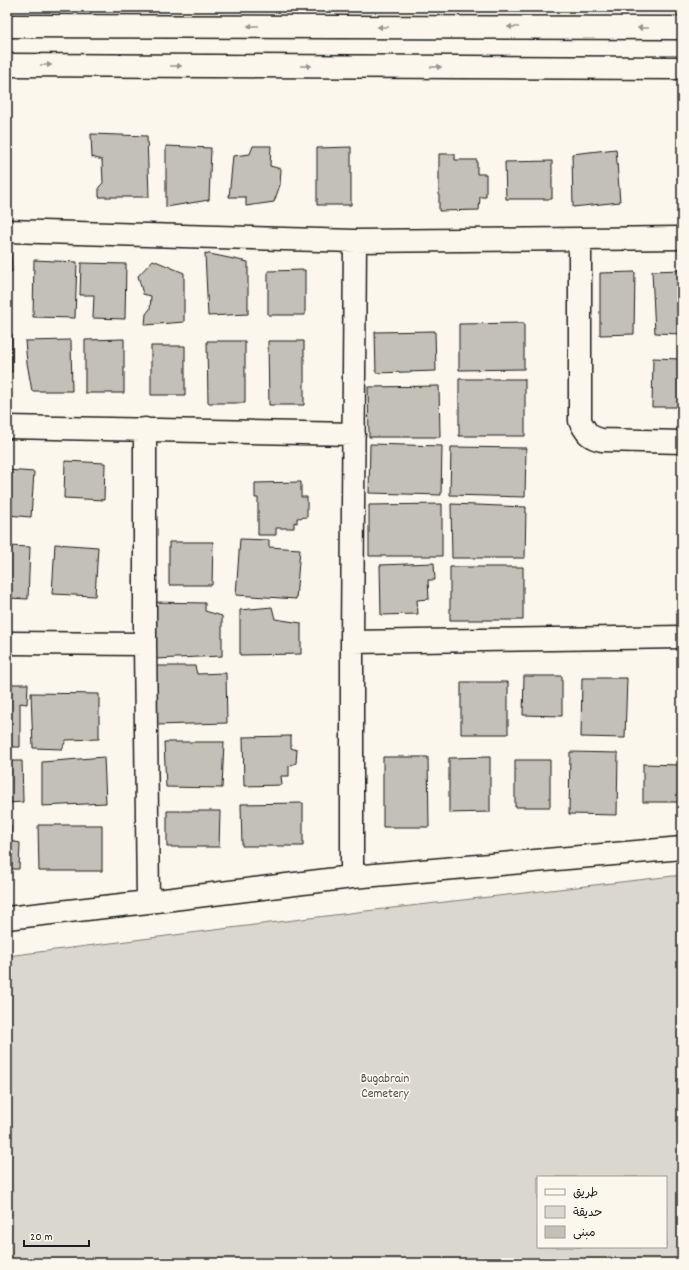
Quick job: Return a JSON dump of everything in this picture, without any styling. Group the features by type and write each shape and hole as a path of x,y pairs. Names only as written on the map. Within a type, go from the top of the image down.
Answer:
{"street":[{"path":"7,26 682,28"},
{"path":"7,65 682,68"},
{"path":"7,231 355,241 682,238"},
{"path":"580,239 580,421 586,431 593,438 602,440 682,442"},
{"path":"352,877 355,241"},
{"path":"7,428 145,429 354,434"},
{"path":"145,429 144,644 148,902"},
{"path":"352,642 682,637"},
{"path":"7,644 144,644"},
{"path":"7,918 352,877 682,848"}],"green space":[{"name":"Bugabrain Cemetery","path":"682,875 682,1263 7,1263 7,956 366,911"}],"building":[{"path":"91,134 147,136 149,197 99,197 99,187 103,183 102,160 92,157"},
{"path":"166,146 211,148 209,200 166,207"},
{"path":"253,146 271,146 270,166 281,169 280,185 274,202 246,206 246,197 229,197 233,156 250,154"},
{"path":"351,147 351,205 317,205 317,148"},
{"path":"616,149 620,202 573,207 572,154"},
{"path":"439,154 455,154 455,160 477,160 477,174 486,174 486,197 480,197 479,210 439,211"},
{"path":"552,161 552,199 506,199 505,162"},
{"path":"7,253 11,253 12,272 7,272"},
{"path":"205,253 248,262 248,314 208,316"},
{"path":"34,260 77,262 75,318 33,317"},
{"path":"153,260 184,273 184,322 145,325 146,314 150,309 151,296 143,294 138,276"},
{"path":"81,263 126,264 125,319 93,318 94,295 80,295"},
{"path":"305,270 305,315 268,315 268,271"},
{"path":"682,270 682,334 655,333 652,271"},
{"path":"635,272 634,334 600,335 600,273"},
{"path":"524,323 524,369 459,370 459,324"},
{"path":"435,331 436,371 376,373 375,332"},
{"path":"7,334 12,334 12,372 7,373"},
{"path":"124,339 124,393 85,393 85,340"},
{"path":"71,340 72,391 32,391 25,341"},
{"path":"207,341 245,341 245,403 208,403"},
{"path":"268,341 304,341 304,405 269,405"},
{"path":"151,346 185,346 185,395 151,395"},
{"path":"653,358 682,359 682,407 652,407"},
{"path":"459,379 525,379 525,436 459,436"},
{"path":"439,386 440,437 369,437 368,387"},
{"path":"370,444 442,446 441,495 369,493"},
{"path":"451,447 526,448 525,497 450,495"},
{"path":"65,461 105,463 104,500 64,498"},
{"path":"7,470 34,472 31,517 7,515"},
{"path":"301,482 301,497 307,497 307,517 297,518 297,523 294,522 294,528 276,528 276,535 258,535 258,498 255,498 255,483"},
{"path":"442,504 442,556 369,556 369,505"},
{"path":"451,504 526,507 525,558 452,558"},
{"path":"240,539 269,540 269,547 300,549 296,599 236,595"},
{"path":"169,542 213,542 212,585 169,585"},
{"path":"55,544 98,547 95,596 52,594"},
{"path":"7,546 30,547 28,599 7,598"},
{"path":"434,563 435,580 428,580 429,599 417,600 418,614 381,615 380,565"},
{"path":"450,567 523,567 523,620 450,620"},
{"path":"152,602 205,603 205,611 222,616 222,656 155,659"},
{"path":"272,607 275,619 301,623 301,654 240,655 240,610"},
{"path":"152,666 195,666 197,674 226,673 227,723 155,725"},
{"path":"524,676 562,676 562,716 523,715"},
{"path":"582,678 627,678 625,738 581,737"},
{"path":"461,682 508,682 508,734 461,734"},
{"path":"7,684 28,684 27,704 20,703 20,747 7,747"},
{"path":"31,693 99,694 99,739 66,740 62,749 33,748"},
{"path":"291,736 291,748 297,750 296,763 289,766 289,776 281,776 282,785 244,786 243,737"},
{"path":"164,742 224,742 222,788 166,787"},
{"path":"570,752 618,753 617,815 569,814"},
{"path":"104,757 106,803 42,806 42,762"},
{"path":"383,757 428,757 429,827 383,827"},
{"path":"490,757 490,812 449,813 449,758"},
{"path":"515,760 550,760 550,807 515,807"},
{"path":"7,761 22,761 23,802 7,803"},
{"path":"643,764 681,765 680,802 643,802"},
{"path":"303,803 303,846 242,846 241,804"},
{"path":"167,811 220,811 219,847 167,847"},
{"path":"7,825 11,825 11,841 20,843 19,869 7,869"},
{"path":"38,825 102,825 102,871 39,871"}]}
